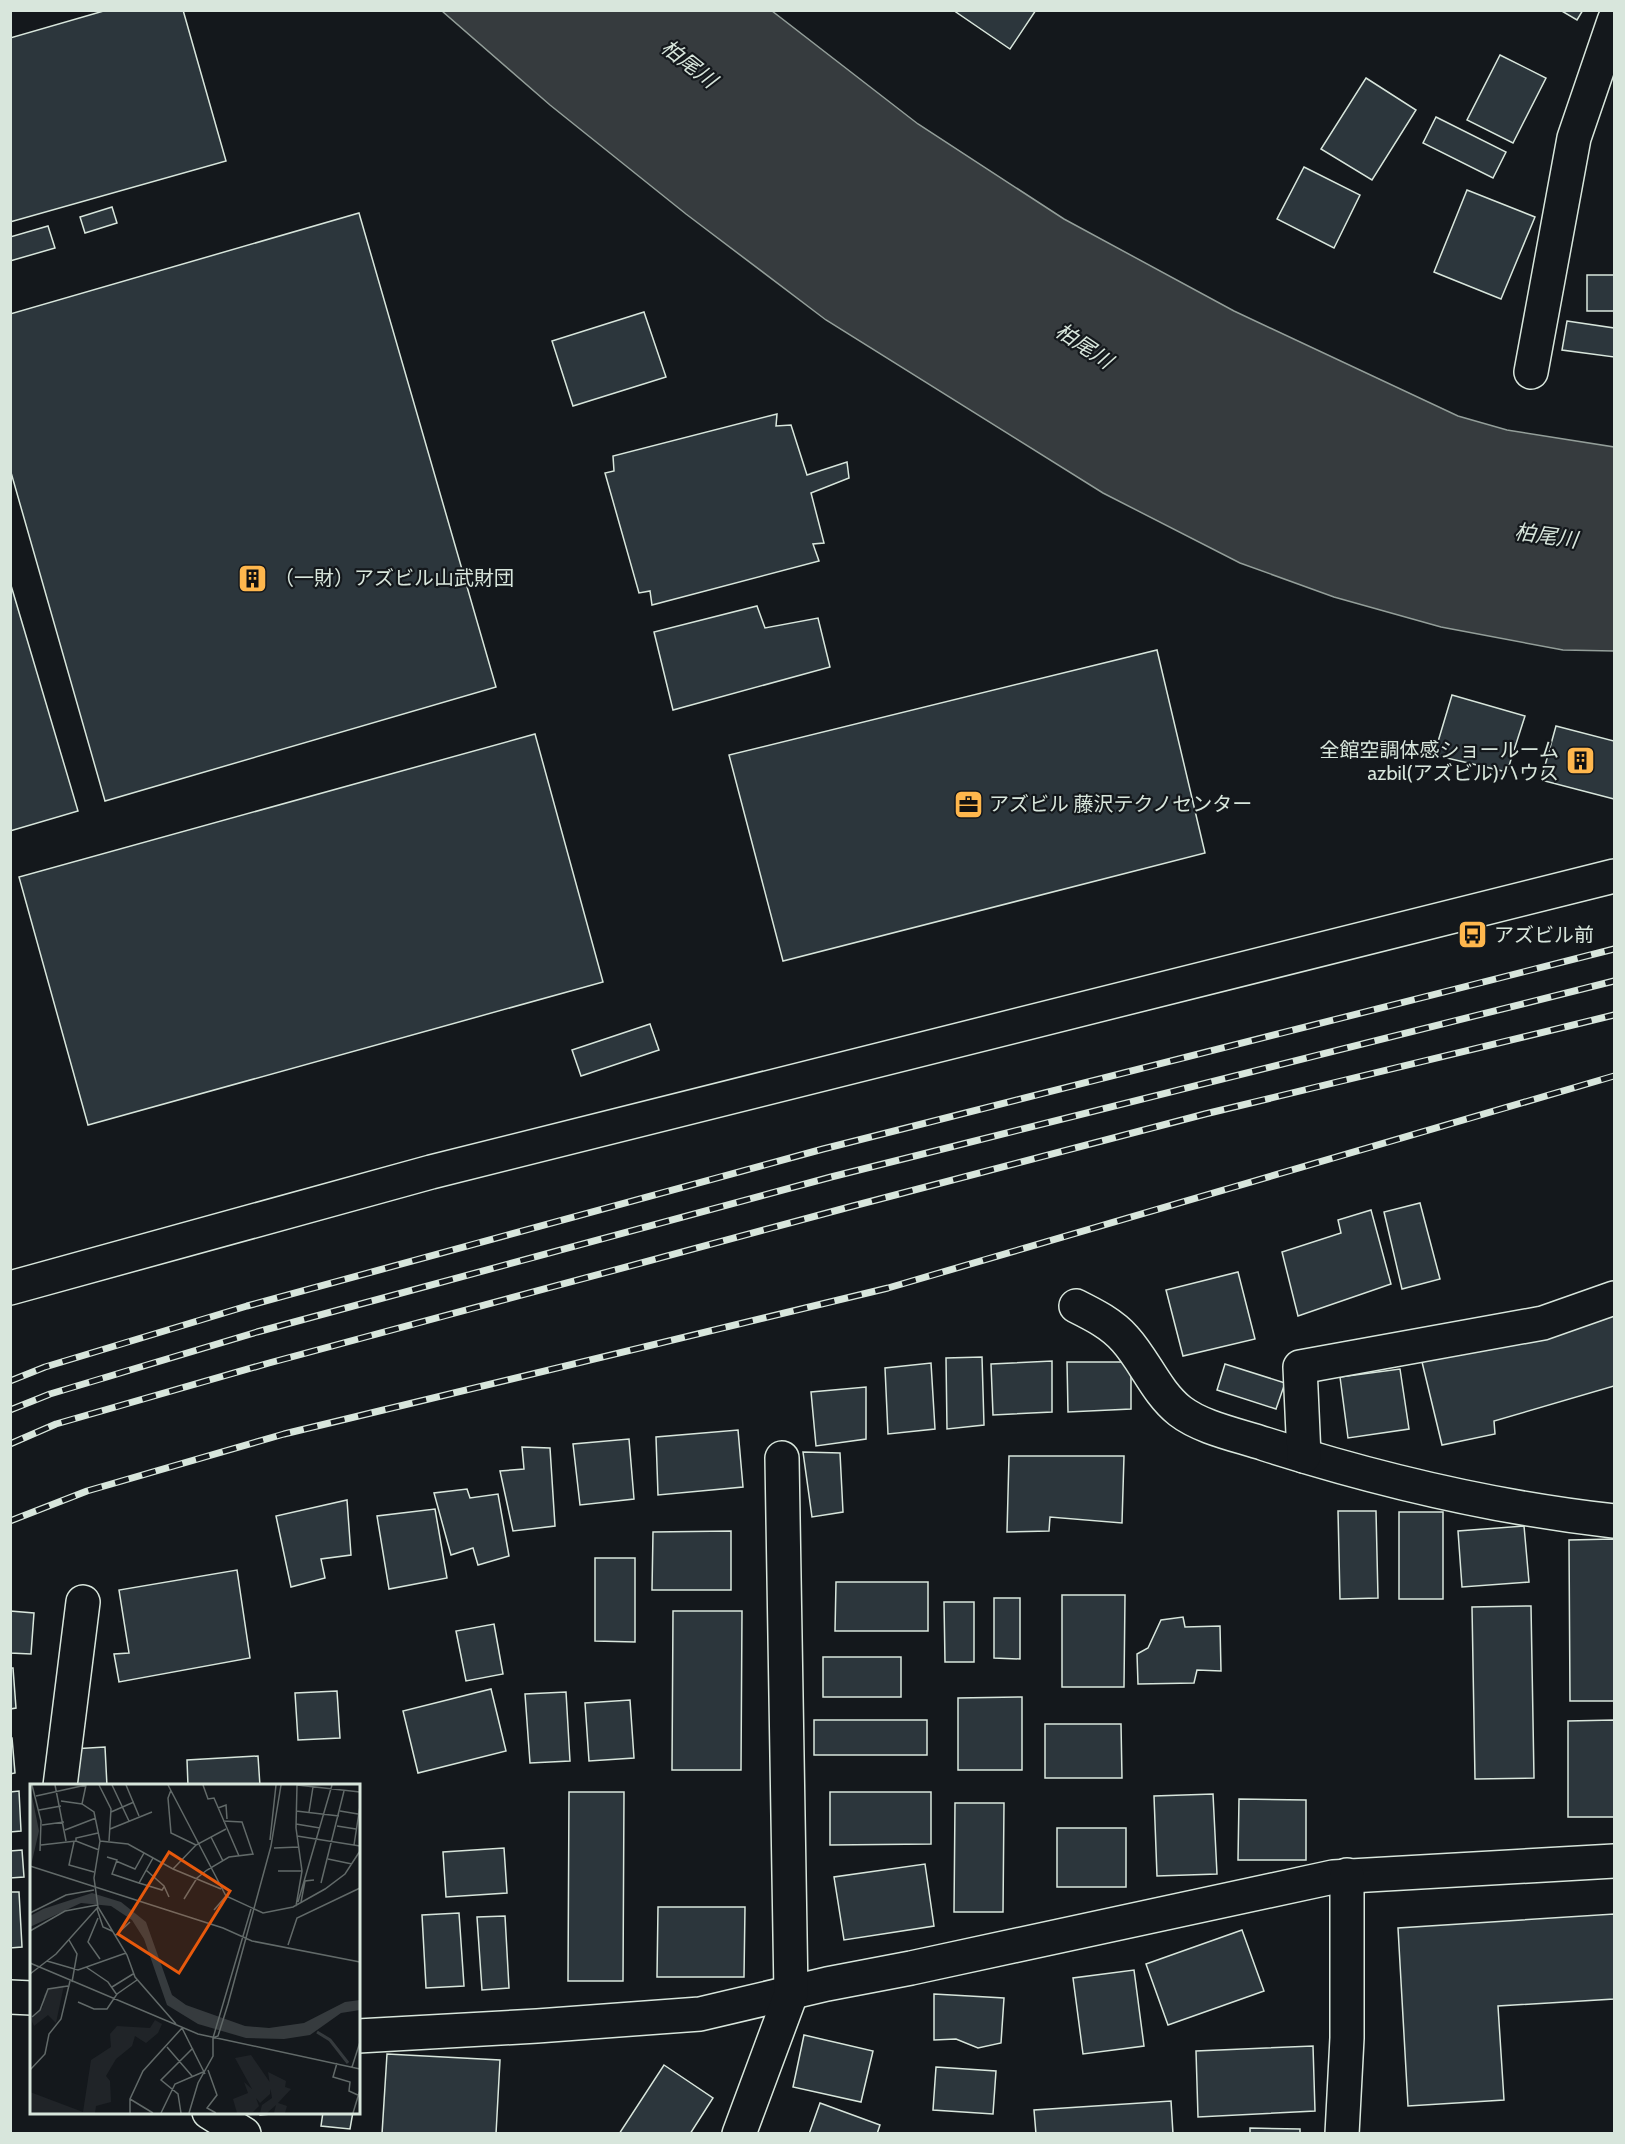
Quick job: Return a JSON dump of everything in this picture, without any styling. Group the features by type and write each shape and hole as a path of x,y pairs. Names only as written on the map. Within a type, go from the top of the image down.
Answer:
{"street":[{"path":"1531,372 1574,138 1614,21"},
{"path":"10,1288 431,1172 1614,876"},
{"path":"1304,1456 1300,1367 1543,1323 1614,1298"},
{"path":"1076,1306 1102,1319 1125,1338 1154,1382 1180,1411 1211,1426 1304,1456 1460,1497 1614,1521"},
{"path":"740,2133 791,1994 782,1458"},
{"path":"60,1784 82,1602"},
{"path":"360,2036 700,2014 791,1994 827,1983 911,1968 1347,1875 1614,1862"},
{"path":"1342,2133 1347,2038 1347,1875"},
{"path":"10,1997 30,1998"},
{"path":"212,2114 244,2133"}],"water":[{"name":"柏尾川","path":"442,11 772,11 918,124 1064,219 1234,311 1458,416 1507,430 1614,447 1614,651 1563,650 1441,627 1334,597 1240,563 1103,493 826,320 686,214 550,105"}],"building":[{"path":"107,10 183,10 226,161 10,222 10,38"},
{"path":"953,10 1036,10 1010,49"},
{"path":"1560,10 1583,10 1577,20"},
{"path":"1500,55 1546,78 1513,143 1467,120"},
{"path":"1366,78 1416,110 1372,180 1321,149"},
{"path":"1436,117 1506,152 1493,178 1423,143"},
{"path":"1304,167 1360,195 1334,248 1277,219"},
{"path":"1467,190 1535,217 1501,299 1434,272"},
{"path":"112,207 117,223 85,233 80,217"},
{"name":"（一財）アズビル山武財団","path":"359,213 496,687 105,801 10,469 10,314"},
{"path":"48,226 55,248 10,261 10,237"},
{"path":"1587,275 1614,275 1614,311 1587,311"},
{"path":"644,312 666,377 573,406 552,341"},
{"path":"1567,321 1614,328 1614,357 1562,350"},
{"path":"777,414 776,426 791,425 807,475 847,462 849,478 811,493 824,543 813,544 819,561 652,605 650,591 639,593 605,473 614,471 613,456"},
{"path":"10,582 78,811 10,831"},
{"path":"757,606 765,628 818,618 830,667 673,710 654,632"},
{"name":"アズビル 藤沢テクノセンター","path":"1157,650 1205,853 783,961 729,755"},
{"path":"1452,695 1525,716 1507,772 1434,755"},
{"name":"全館空調体感ショールーム azbil(アズビル)ハウス","path":"1556,726 1614,741 1614,799 1541,780"},
{"path":"535,734 603,982 88,1125 19,877"},
{"path":"650,1024 659,1050 581,1076 572,1050"},
{"path":"1420,1203 1440,1279 1402,1289 1384,1212"},
{"path":"1371,1210 1391,1284 1298,1316 1282,1252 1341,1233 1338,1220"},
{"path":"1238,1272 1255,1339 1183,1356 1166,1290"},
{"path":"1614,1311 1614,1386 1494,1421 1495,1434 1442,1445 1422,1362"},
{"path":"982,1357 984,1425 947,1429 946,1358"},
{"path":"1052,1361 1052,1412 993,1415 991,1364"},
{"path":"1067,1362 1131,1362 1131,1409 1068,1412"},
{"path":"931,1363 935,1429 888,1434 885,1368"},
{"path":"1225,1364 1285,1383 1276,1409 1217,1390"},
{"path":"1400,1369 1409,1429 1348,1438 1340,1377"},
{"path":"866,1387 866,1439 816,1446 811,1392"},
{"path":"738,1430 743,1487 658,1495 656,1437"},
{"path":"629,1439 634,1499 580,1505 573,1444"},
{"path":"522,1447 550,1448 555,1526 513,1531 500,1471 524,1469"},
{"path":"803,1452 840,1453 843,1512 812,1517"},
{"path":"1009,1456 1124,1456 1122,1523 1050,1517 1049,1531 1007,1532"},
{"path":"467,1489 470,1498 498,1494 509,1556 478,1565 473,1548 451,1555 434,1493"},
{"path":"347,1500 351,1555 321,1559 325,1578 291,1587 276,1516"},
{"path":"435,1509 447,1578 389,1589 377,1516"},
{"path":"1338,1511 1376,1511 1378,1598 1340,1599"},
{"path":"1399,1512 1443,1512 1443,1599 1399,1599"},
{"path":"1524,1526 1529,1582 1462,1587 1458,1531"},
{"path":"731,1531 731,1590 652,1590 653,1532"},
{"path":"1614,1539 1614,1701 1570,1701 1569,1540"},
{"path":"595,1558 635,1558 635,1642 595,1641"},
{"path":"237,1570 250,1658 119,1682 114,1654 129,1653 119,1590"},
{"path":"836,1582 928,1582 928,1631 835,1631"},
{"path":"1062,1595 1125,1595 1124,1687 1062,1687"},
{"path":"994,1598 1020,1598 1020,1659 994,1658"},
{"path":"944,1602 974,1602 974,1662 945,1662"},
{"path":"1531,1606 1534,1778 1475,1779 1472,1607"},
{"path":"10,1611 34,1613 31,1654 10,1653"},
{"path":"673,1611 742,1611 741,1770 672,1770"},
{"path":"1183,1617 1185,1627 1220,1626 1221,1671 1197,1670 1194,1683 1138,1684 1137,1654 1148,1648 1161,1620"},
{"path":"494,1624 503,1674 466,1681 456,1631"},
{"path":"823,1657 901,1657 901,1697 823,1697"},
{"path":"10,1668 13,1668 16,1708 10,1709"},
{"path":"491,1689 506,1751 418,1773 403,1711"},
{"path":"337,1691 340,1738 298,1740 295,1693"},
{"path":"566,1692 570,1761 530,1763 525,1694"},
{"path":"1022,1697 1022,1770 958,1770 958,1698"},
{"path":"630,1700 634,1758 589,1761 585,1703"},
{"path":"814,1720 927,1720 927,1755 814,1755"},
{"path":"1614,1720 1614,1817 1568,1817 1568,1721"},
{"path":"1045,1724 1121,1724 1122,1778 1045,1778"},
{"path":"10,1738 12,1738 15,1773 10,1774"},
{"path":"105,1747 107,1784 74,1784 72,1749"},
{"path":"258,1756 260,1784 188,1784 187,1760"},
{"path":"19,1791 21,1831 10,1832 10,1792"},
{"path":"569,1792 624,1792 623,1981 568,1981"},
{"path":"830,1792 931,1792 931,1844 830,1845"},
{"path":"1213,1794 1217,1874 1157,1876 1154,1796"},
{"path":"1239,1799 1306,1800 1306,1860 1238,1860"},
{"path":"955,1803 1004,1803 1003,1912 954,1912"},
{"path":"1057,1828 1126,1828 1126,1887 1057,1887"},
{"path":"504,1848 507,1893 446,1897 443,1852"},
{"path":"22,1850 24,1877 10,1878 10,1851"},
{"path":"925,1864 934,1926 844,1940 834,1877"},
{"path":"10,1892 19,1892 22,1947 10,1948"},
{"path":"658,1907 745,1907 744,1977 657,1977"},
{"path":"459,1913 464,1986 426,1988 422,1915"},
{"path":"1614,1914 1614,1999 1498,2006 1504,2100 1408,2106 1398,1928"},
{"path":"505,1916 509,1988 482,1990 477,1917"},
{"path":"1242,1930 1264,1991 1168,2025 1146,1964"},
{"path":"1134,1970 1144,2046 1083,2054 1073,1978"},
{"path":"934,1994 1004,1998 1001,2043 978,2048 956,2039 934,2040"},
{"path":"804,2035 873,2051 861,2102 793,2087"},
{"path":"1313,2046 1315,2111 1198,2117 1196,2051"},
{"path":"387,2054 500,2060 496,2134 382,2134"},
{"path":"664,2065 713,2098 690,2134 619,2134"},
{"path":"936,2067 996,2071 993,2114 933,2110"},
{"path":"1171,2101 1173,2134 1036,2134 1034,2110"},
{"path":"820,2103 880,2125 877,2134 809,2134"},
{"path":"323,2114 353,2114 350,2129 321,2126"},
{"path":"1250,2128 1300,2129 1300,2134 1250,2134"}],"railway":[{"path":"10,1381 45,1367 247,1306 823,1149 1614,949"},
{"path":"10,1410 50,1394 257,1332 831,1177 1614,981"},
{"path":"10,1444 56,1424 269,1363 853,1206 1205,1114 1614,1015"},
{"path":"10,1521 87,1491 284,1434 888,1288 1614,1076"}],"place":[{"name":"（一財）アズビル山武財団","path":"253,578"},
{"name":"全館空調体感ショールーム azbil(アズビル)ハウス","path":"1580,761"},
{"name":"アズビル 藤沢テクノセンター","path":"968,804"},
{"name":"アズビル前","path":"1473,935"}]}
